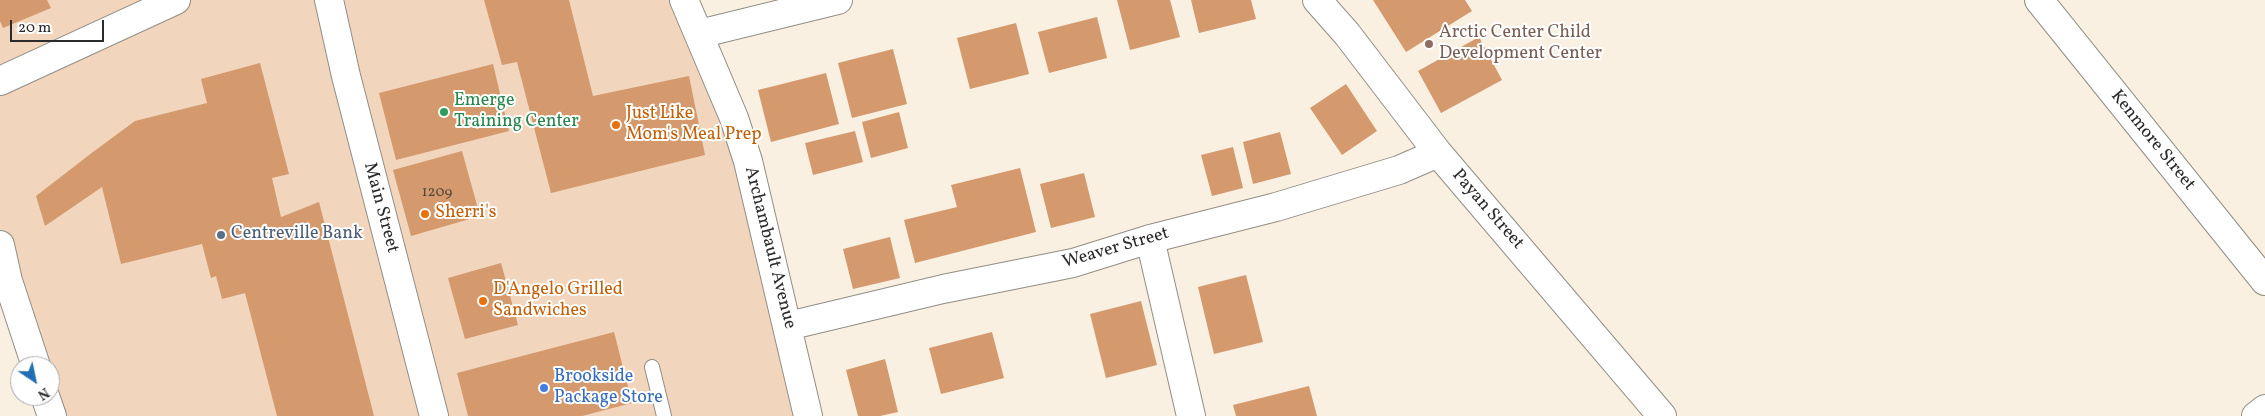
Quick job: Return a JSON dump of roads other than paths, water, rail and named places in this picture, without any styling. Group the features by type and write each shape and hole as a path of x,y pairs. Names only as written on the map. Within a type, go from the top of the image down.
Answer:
{"street":[{"path":"0,80 176,0"},
{"name":"Archambault Avenue","path":"684,0 734,118 748,161 808,416"},
{"path":"698,34 838,0"},
{"name":"Payan Street","path":"1317,0 1347,34 1438,154 1662,416"},
{"name":"Kenmore Street","path":"2039,0 2265,281"},
{"name":"Main Street","path":"334,2 348,86 434,416"},
{"name":"Weaver Street","path":"788,326 943,289 1073,263 1150,239 1276,207 1371,179 1438,154"},
{"path":"1150,239 1190,416"},
{"path":"0,245 8,280 33,356"},
{"path":"2256,416 2265,408"}],"lane":[{"path":"652,367 664,416"}],"place":[{"name":"Arctic Center Child Development Center","path":"1429,44"},
{"name":"Emerge Training Center","path":"444,112"},
{"name":"Just Like Mom's Meal Prep","path":"616,125"},
{"name":"Sherri's","path":"425,214"},
{"name":"Centreville Bank","path":"221,235"},
{"name":"D'Angelo Grilled Sandwiches","path":"483,301"},
{"name":"Brookside Package Store","path":"544,388"}]}
